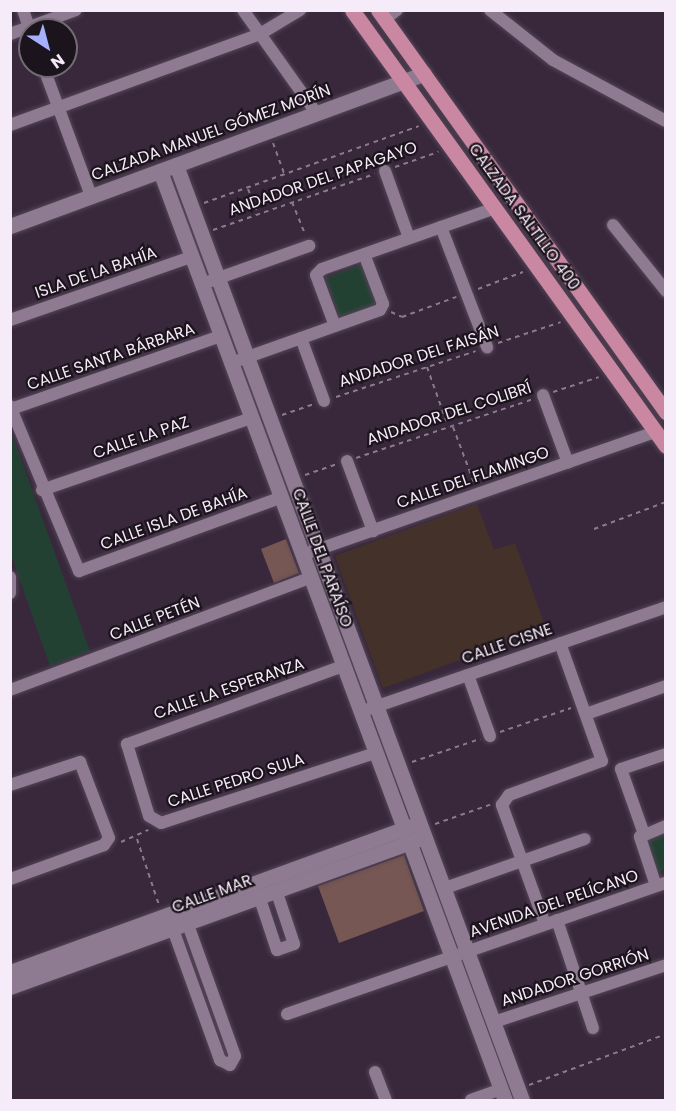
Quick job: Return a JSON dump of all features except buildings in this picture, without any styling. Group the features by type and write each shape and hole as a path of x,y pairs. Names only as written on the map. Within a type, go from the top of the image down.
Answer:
{"main road":[{"name":"CALZADA SALTILLO 400","path":"352,10 666,446"},
{"name":"CALZADA SALTILLO 400","path":"387,13 424,74 666,412"}],"street":[{"path":"57,18 76,10"},
{"path":"243,10 317,114"},
{"path":"10,124 260,34 300,10"},
{"path":"490,10 553,60 666,121"},
{"name":"CALZADA MANUEL GÓMEZ MORÍN","path":"10,226 424,74"},
{"path":"47,78 91,196"},
{"name":"CALLE DEL PARAÍSO","path":"176,165 469,950 520,1095"},
{"name":"CALLE DEL PARAÍSO","path":"160,171 503,1095"},
{"path":"385,171 409,238"},
{"path":"335,326 318,272 495,208"},
{"path":"613,225 666,291"},
{"path":"441,227 487,347"},
{"path":"202,284 309,246"},
{"path":"231,363 382,308 364,254"},
{"name":"ISLA DE LA BAHÍA","path":"10,320 192,257"},
{"name":"CALLE SANTA BÁRBARA","path":"11,407 221,336"},
{"path":"301,338 324,401"},
{"path":"543,396 568,463"},
{"path":"11,407 42,490"},
{"name":"CALLE LA PAZ","path":"42,490 251,418"},
{"name":"CALLE DEL FLAMINGO","path":"302,555 656,432"},
{"path":"347,461 373,531"},
{"name":"CALLE ISLA DE BAHÍA","path":"42,490 79,571 280,498"},
{"path":"10,577 12,593"},
{"name":"CALLE PETÉN","path":"10,690 310,578"},
{"name":"CALLE CISNE","path":"360,712 666,607"},
{"path":"560,644 602,761 503,800 522,861 583,992 593,1028"},
{"name":"CALLE LA ESPERANZA","path":"127,744 343,666"},
{"path":"468,675 490,736"},
{"path":"586,714 666,686"},
{"name":"CALLE PEDRO SULA","path":"127,744 153,823 375,753"},
{"path":"661,884 642,836 621,769 666,754"},
{"path":"10,785 78,761 109,840 10,879"},
{"path":"642,836 666,826"},
{"name":"CALLE MAR","path":"185,916 424,829"},
{"name":"CALLE MAR","path":"10,972 168,920 259,896 405,836"},
{"path":"445,888 585,839"},
{"name":"AVENIDA DEL PELÍCANO","path":"287,1014 661,884"},
{"path":"259,896 277,950 294,944 276,890"},
{"path":"168,920 220,1060 230,1065 235,1056 185,916"},
{"name":"CALLE MAR","path":"10,987 168,920"},
{"name":"ANDADOR GORRIÓN","path":"494,1022 666,965"},
{"path":"375,1072 386,1101"},
{"path":"471,1101 503,1095"}],"path":[{"name":"ANDADOR DEL PAPAGAYO","path":"192,207 433,121"},
{"path":"268,132 284,174"},
{"name":"ANDADOR DEL PAPAGAYO","path":"202,234 452,147"},
{"path":"248,188 258,214"},
{"name":"ANDADOR DEL FAISÁN","path":"271,418 574,318"},
{"path":"427,367 448,427"},
{"name":"ANDADOR DEL COLIBRÍ","path":"293,479 613,372"},
{"path":"453,426 479,494"},
{"path":"594,529 666,502"},
{"path":"424,829 503,800"},
{"path":"109,840 137,838 153,823"},
{"path":"137,838 168,920"},
{"path":"520,1095 666,1034"}],"shaded area":[{"path":"477,504 494,550 515,543 546,628 383,688 335,556"}],"green space":[{"path":"362,264 379,311 342,325 325,278"},
{"path":"11,431 90,651 50,666 11,555"},
{"path":"665,831 665,870 654,875 641,840"}]}
